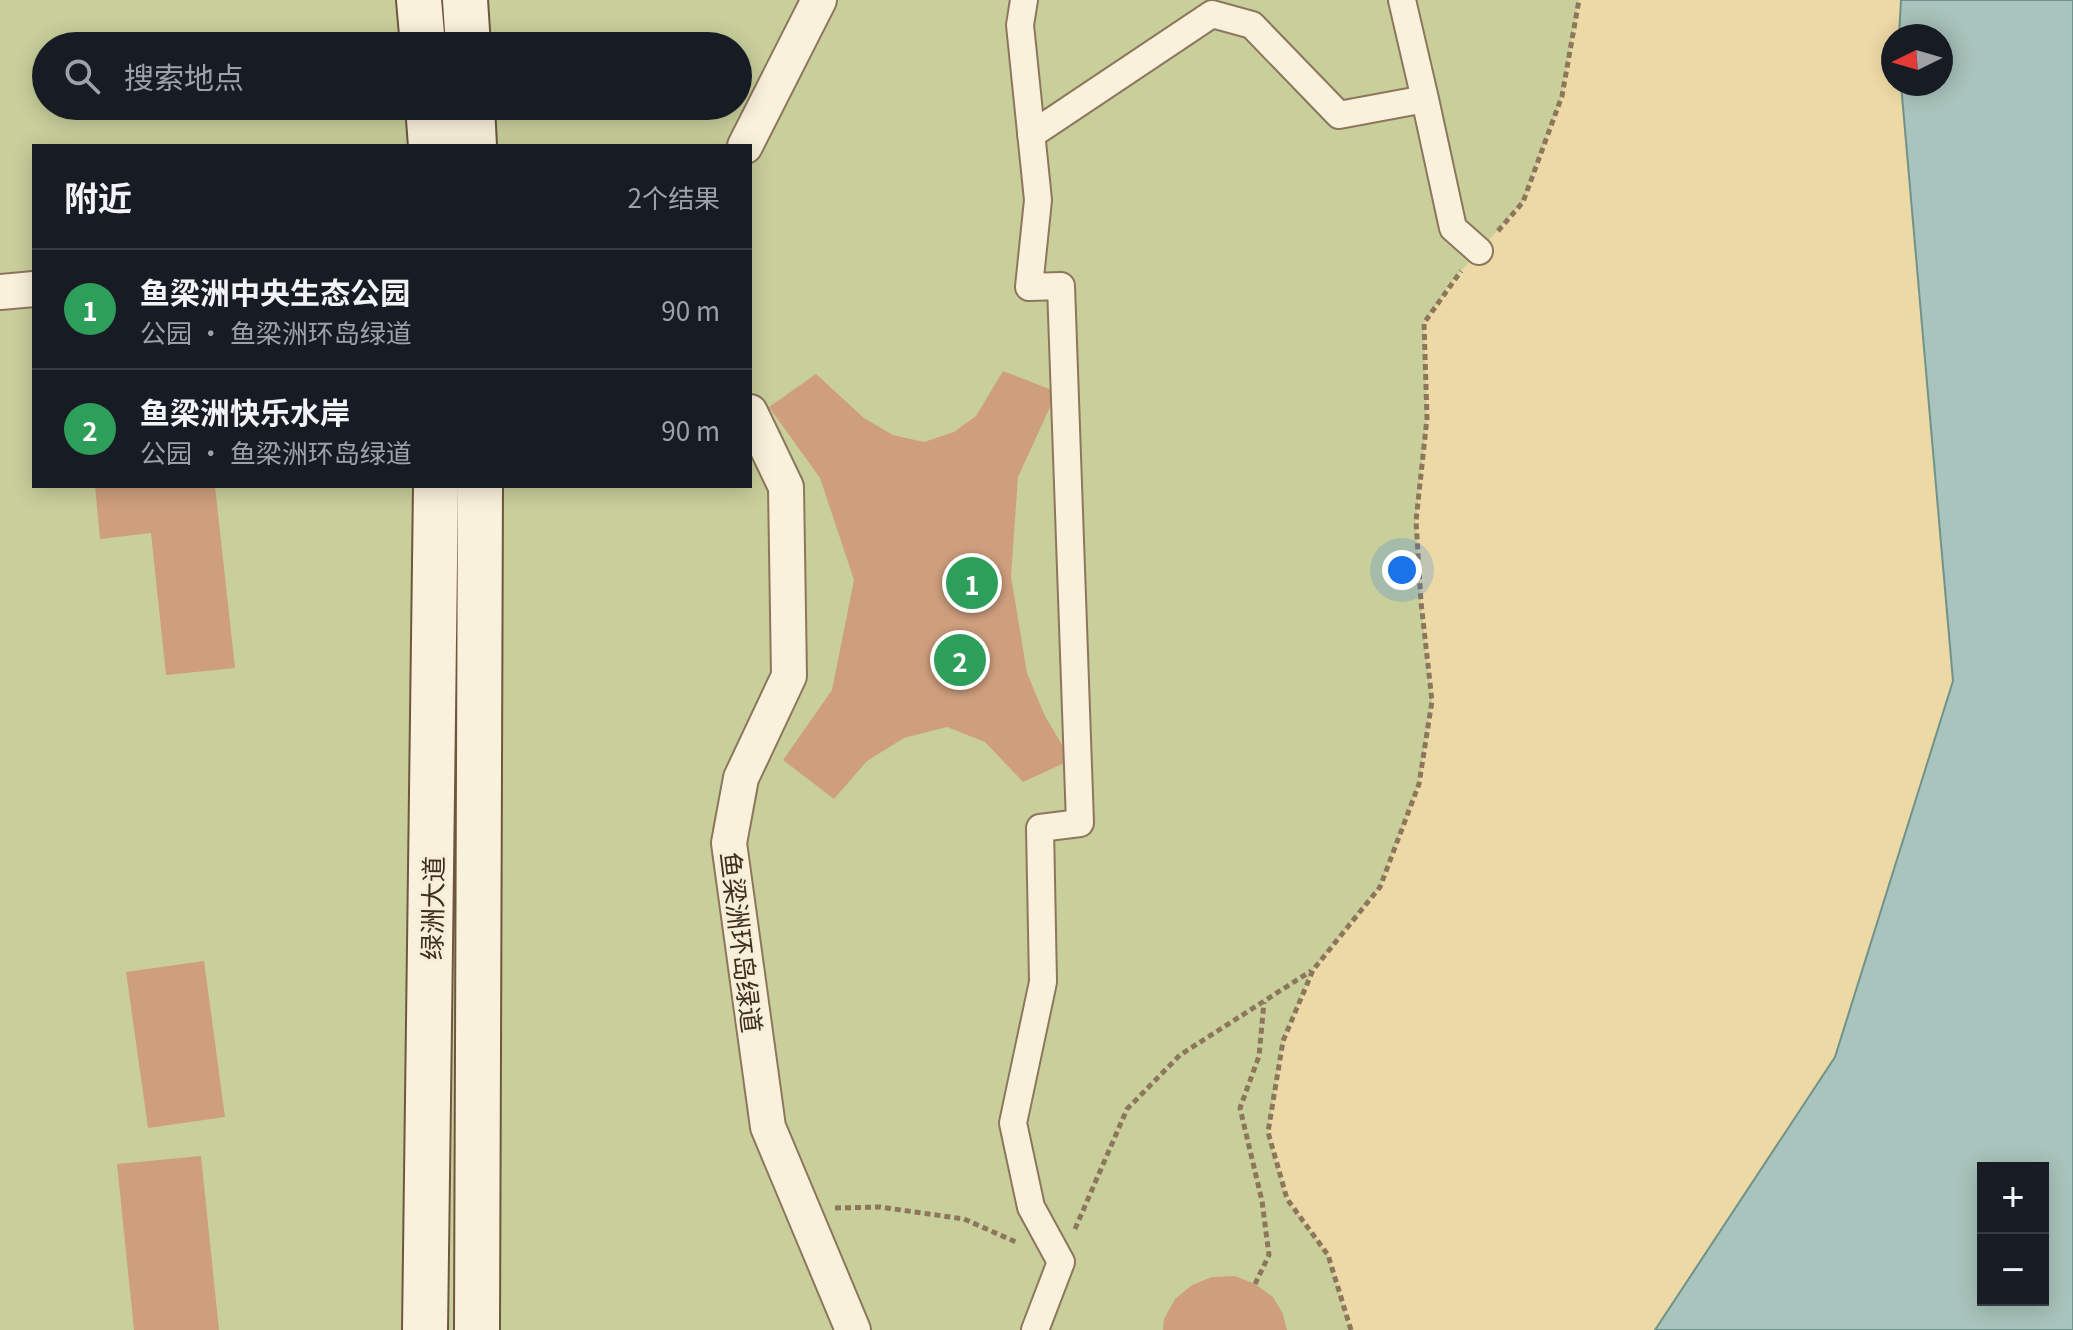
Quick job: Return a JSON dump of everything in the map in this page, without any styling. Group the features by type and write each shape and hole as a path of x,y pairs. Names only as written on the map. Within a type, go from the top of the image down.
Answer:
{"main road":[{"path":"419,0 422,32"},
{"path":"465,0 467,32"},
{"path":"429,120 431,144"},
{"path":"473,120 474,144"},
{"name":"绿洲大道","path":"425,1330 436,488"},
{"name":"绿洲大道","path":"477,1330 480,488"}],"street":[{"path":"746,144 819,0"},
{"path":"1024,0 1020,25 1038,200 1029,287 1061,286 1080,823 1040,828 1043,982 1013,1123 1031,1207 1061,1262 1035,1330"},
{"path":"1402,0 1453,228 1479,251"},
{"path":"1031,135 1215,7 1252,25 1339,115 1425,99"},
{"path":"0,292 32,289"},
{"name":"鱼梁洲环岛绿道","path":"752,416 786,487 789,676 741,778 729,843 768,1127 853,1330"}],"path":[{"path":"1351,1330 1328,1255 1287,1199 1268,1132 1283,1041 1313,970 1380,887 1419,784 1432,701 1416,521 1427,418 1424,323 1453,280 1523,202 1562,96 1579,0"},
{"path":"802,1210 880,1207 964,1219 1061,1262 1127,1109 1180,1055 1313,970"},
{"path":"1255,1284 1269,1255 1262,1201 1240,1108 1259,1056 1264,1001"}],"green space":[{"path":"0,0 1901,0 1900,24 1881,24 1881,96 1899,96 1655,1330 0,1330"}],"sand":[{"path":"1579,0 1901,0 1900,24 1881,24 1881,96 1902,96 1953,681 1835,1057 1655,1330 1351,1330 1328,1255 1287,1199 1268,1132 1283,1041 1313,970 1380,887 1419,784 1432,701 1416,521 1427,418 1424,323 1453,280 1523,202 1562,96"}],"water":[{"path":"1901,0 2073,0 2073,1330 1655,1330 1835,1057 1953,681 1902,96 1953,96 1953,24 1900,24"}],"building":[{"path":"1003,371 1057,392 1018,477 1011,576 1027,673 1045,716 1071,760 1023,782 985,742 947,727 904,738 867,761 834,799 783,760 832,690 854,580 820,478 769,407 816,374 864,418 893,435 924,442 954,432 976,416"},
{"path":"95,488 215,488 235,668 166,675 151,533 100,539"},
{"path":"204,961 225,1117 148,1128 126,972"},
{"path":"201,1156 219,1330 134,1330 117,1164"},
{"path":"1235,1276 1255,1284 1273,1297 1283,1314 1287,1330 1163,1330 1164,1319 1175,1299 1192,1285 1212,1277"}],"place":[{"name":"鱼梁洲中央生态公园","path":"972,583"},
{"name":"鱼梁洲快乐水岸","path":"960,660"}]}
